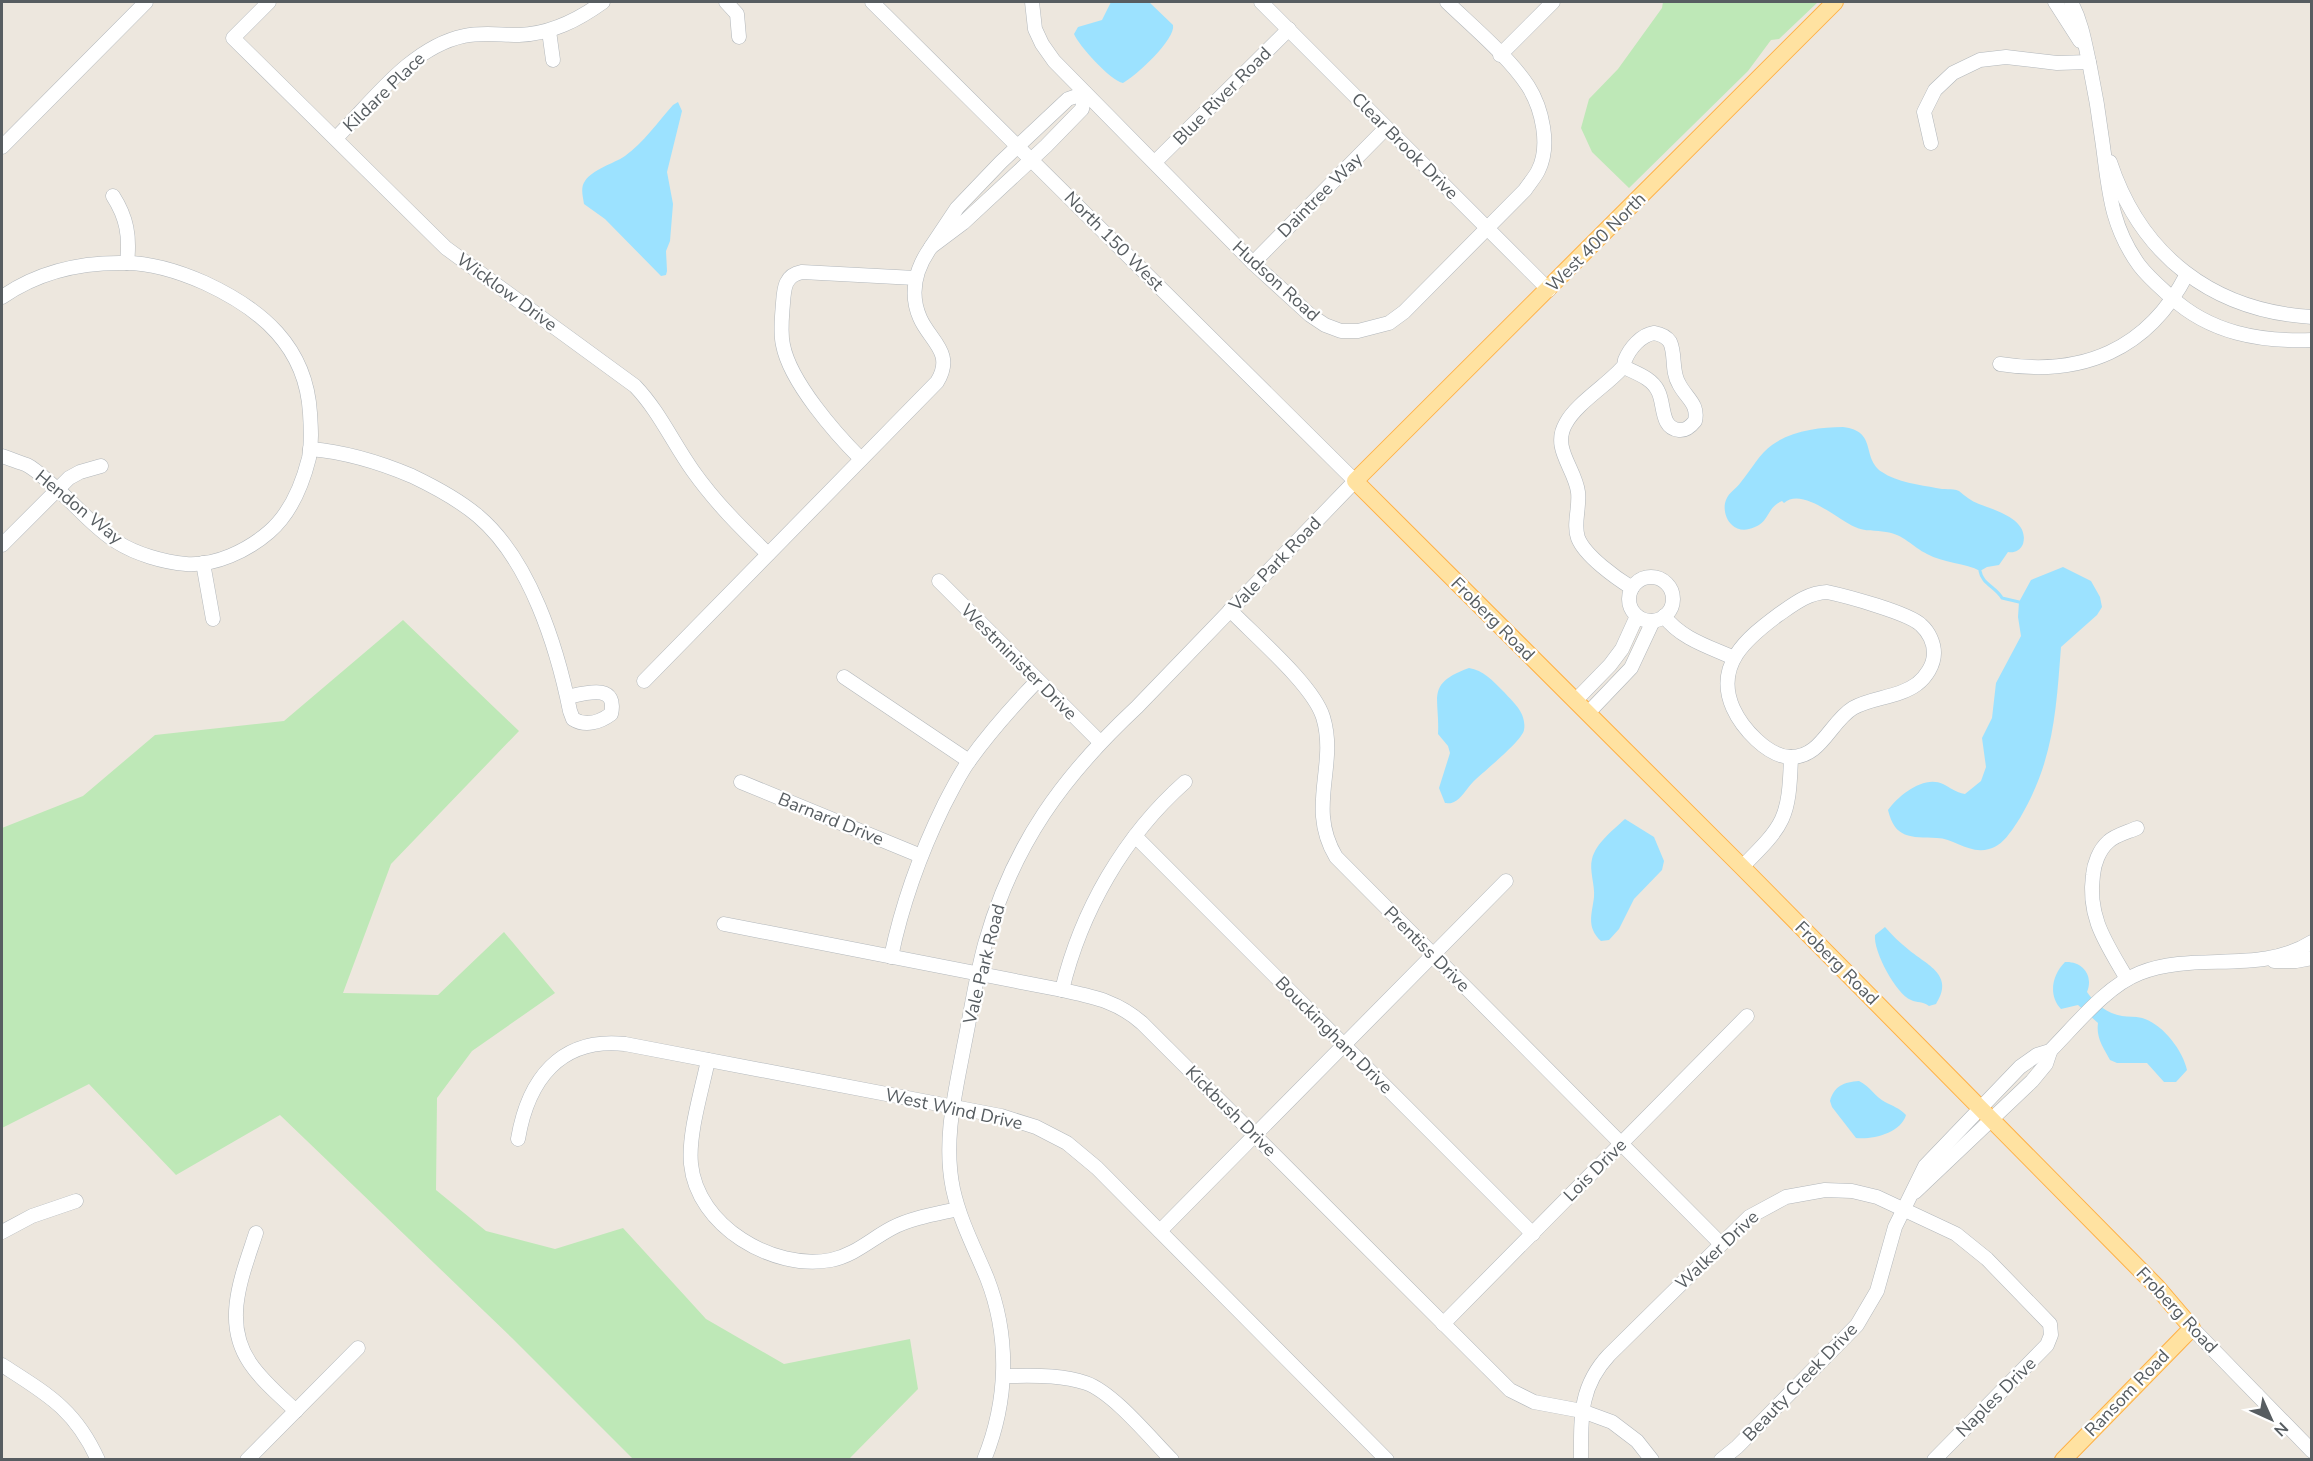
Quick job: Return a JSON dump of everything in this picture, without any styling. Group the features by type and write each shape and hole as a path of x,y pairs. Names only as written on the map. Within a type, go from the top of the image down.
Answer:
{"main road":[{"name":"West 400 North","path":"1355,481 1549,290 1835,2"},
{"name":"Froberg Road","path":"1355,481 1742,867 2157,1287 2192,1328"},
{"name":"Ransom Road","path":"2063,1460 2192,1328"}],"street":[{"path":"2,147 146,2"},
{"name":"Wicklow Drive","path":"268,2 233,38 446,248 635,386 651,403 692,470 726,513 768,554"},
{"name":"Kildare Place","path":"336,138 405,68 421,54 436,46 463,36 488,33 519,35 549,31 575,20 603,2"},
{"path":"726,2 737,14 739,37"},
{"name":"North 150 West","path":"872,2 1355,481"},
{"name":"Hudson Road","path":"1032,2 1035,29 1054,61 1253,263 1310,315 1325,325 1341,331 1358,331 1389,323 1404,312 1525,190 1539,170 1544,154 1544,136 1536,103 1528,86 1447,2"},
{"name":"Clear Brook Drive","path":"1261,2 1549,290"},
{"path":"1500,55 1553,2"},
{"path":"2055,2 2082,45 2089,63"},
{"path":"2071,2 2083,30 2103,140 2108,193 2125,244 2139,266 2174,300 2196,316 2228,332 2269,340 2312,340"},
{"name":"Blue River Road","path":"1155,162 1288,29"},
{"path":"549,31 553,60"},
{"path":"1931,143 1924,112 1935,90 1953,73 1980,60 2006,57 2058,63 2089,63"},
{"path":"644,681 933,387 942,372 944,363 941,349 927,331 917,312 914,296 915,278 921,263 957,208 1068,99 1085,93"},
{"path":"931,247 963,223 1082,109 1085,93"},
{"name":"Daintree Way","path":"1253,263 1386,128"},
{"path":"2103,140 2120,189 2135,219 2150,239 2187,274 2235,302 2278,314 2312,317"},
{"path":"113,196 129,231 128,262"},
{"name":"Hendon Way","path":"2,297 36,278 60,270 98,263 128,262 164,268 190,276 249,307 283,338 296,360 310,405 310,449 301,486 293,502 273,529 248,547 203,564 186,564 150,556 117,542 29,466 2,456"},
{"path":"861,459 830,427 788,361 782,339 783,289 788,279 802,272 915,278"},
{"path":"2000,364 2049,368 2093,360 2112,351 2140,334 2174,300 2187,274"},
{"path":"1624,367 1653,384 1659,392 1666,421 1670,426 1677,430 1684,430 1695,421 1697,413 1695,405 1678,384 1673,371 1670,344 1666,338 1654,333 1642,337 1630,352 1624,367 1565,423 1561,442 1579,494 1578,538 1592,556 1632,588"},
{"path":"310,449 352,456 387,466 452,497 480,517 505,546 537,603 555,649 567,697"},
{"path":"2,545 58,490 80,472 101,466"},
{"name":"Vale Park Road","path":"984,1460 998,1416 1004,1376 1002,1339 994,1297 957,1209 949,1162 952,1107 986,943 998,905 1023,848 1057,794 1100,742 1137,707 1355,481"},
{"path":"203,564 213,619"},
{"path":"1588,713 1631,668 1658,619 1670,609 1673,600 1670,588 1665,582 1656,578 1647,578 1637,582 1629,595 1630,606 1637,616 1644,621 1658,619 1688,637 1734,658"},
{"name":"Westminister Drive","path":"939,581 1100,742"},
{"path":"1819,593 1834,594 1906,616 1922,625 1928,634 1934,655 1931,666 1916,684 1858,705 1843,716 1814,749 1800,756 1791,757 1767,748 1745,727 1734,711 1728,685 1734,658 1745,642 1796,602 1819,593"},
{"name":"Prentiss Drive","path":"1230,610 1305,687 1322,714 1327,744 1322,815 1324,830 1333,851 1341,862 1721,1244"},
{"path":"1575,701 1610,665 1622,649 1637,616"},
{"path":"844,677 969,761"},
{"path":"891,957 900,917 921,856 943,808 969,761 1013,706 1037,681"},
{"path":"1742,867 1774,834 1784,818 1789,796 1791,757"},
{"name":"Barnard Drive","path":"741,782 921,856"},
{"path":"1062,990 1094,903 1113,867 1135,836 1185,782"},
{"path":"2127,979 2101,933 2093,912 2091,889 2094,867 2109,840 2137,828"},
{"name":"Bouckingham Drive","path":"1135,836 1533,1234"},
{"path":"1160,1232 1506,881"},
{"name":"Kickbush Drive","path":"724,924 1062,990 1104,1000 1127,1010 1510,1390 1534,1402 1582,1411 1612,1422 1637,1441 1652,1460"},
{"path":"2260,960 2284,954 2312,942"},
{"path":"2050,1052 2100,1001 2138,973 2166,965 2312,958"},
{"name":"Lois Drive","path":"1443,1324 1747,1016"},
{"name":"West Wind Drive","path":"518,1139 526,1105 540,1078 563,1057 583,1047 599,1043 625,1044 1001,1116 1036,1127 1067,1143 1097,1168 1387,1460"},
{"name":"Beauty Creek Drive","path":"1721,1460 1737,1447 1840,1343 1863,1316 1877,1291 1895,1227 1925,1166 2020,1067 2037,1055 2050,1052"},
{"name":"Beauty Creek Drive","path":"1906,1203 2032,1081 2046,1064 2050,1052"},
{"path":"708,1060 693,1137 691,1166 707,1206 746,1242 766,1252 792,1260 807,1262 831,1260 853,1252 896,1226 957,1209"},
{"name":"Walker Drive","path":"1581,1460 1582,1411 1589,1385 1603,1363 1721,1244 1760,1209 1786,1197 1810,1191 1839,1189 1906,1203 1975,1248 2046,1318 2051,1332"},
{"path":"2,1232 32,1216 76,1202"},
{"path":"256,1233 236,1299 237,1334 249,1362 296,1411"},
{"name":"Froberg Road","path":"2192,1328 2312,1451"},
{"name":"Naples Drive","path":"1934,1460 2047,1345 2051,1332"},
{"path":"247,1460 358,1348"},
{"path":"2,1365 48,1394 63,1407 89,1440 99,1460"},
{"path":"1004,1376 1055,1377 1088,1384 1117,1405 1172,1460"}],"green space":[{"path":"1663,2 1818,2 1779,39 1771,40 1748,71 1629,188 1592,152 1581,128 1589,99 1618,69 1662,8"},
{"path":"403,620 519,731 391,864 343,993 438,995 504,932 555,993 472,1051 437,1098 436,1190 486,1231 555,1249 623,1228 706,1319 784,1364 910,1339 918,1389 849,1459 633,1459 512,1338 280,1115 176,1175 89,1084 2,1128 2,828 83,796 155,735 284,721"}],"water":[{"path":"1111,2 1149,2 1173,25 1162,48 1137,73 1123,83 1111,76 1096,62 1074,34 1078,27 1102,20"},
{"path":"678,102 682,111 667,172 673,204 670,241 666,251 666,275 661,276 605,219 584,204 582,189 583,184 598,170 632,151"},
{"path":"1843,427 1861,434 1872,460 1882,472 1901,481 1959,491 1973,501 2009,517 2021,528 2024,535 2022,546 2017,551 2008,552 1999,565 1980,571 1933,557 1892,533 1859,529 1820,506 1800,499 1791,499 1784,503 1782,501 1773,508 1761,524 1747,530 1736,528 1730,522 1725,509 1727,497 1768,448 1797,433"},
{"path":"2063,567 2091,581 2100,597 2102,607 2097,615 2061,647 2055,714 2047,755 2031,797 2020,818 2003,841 1994,847 1982,850 1975,850 1943,839 1911,836 1899,831 1888,810 1913,788 1920,784 1936,782 1965,794 1981,781 1986,767 1982,738 1992,718 1996,683 2021,636 2018,617 2019,602 2031,580"},
{"path":"1469,668 1488,676 1515,704 1523,718 1524,730 1517,741 1473,782 1457,801 1445,803 1439,788 1450,753 1448,746 1438,734 1438,693 1440,686 1446,680"},
{"path":"1625,819 1654,837 1664,861 1662,870 1634,899 1619,929 1609,940 1601,941 1593,931 1592,925 1594,892 1592,859 1601,842"},
{"path":"1885,927 1902,945 1930,966 1941,978 1941,994 1936,1004 1929,1006 1911,1000 1892,981 1875,942 1875,935"},
{"path":"2065,962 2077,964 2085,970 2089,980 2087,992 2102,1007 2117,1015 2145,1019 2166,1033 2181,1055 2187,1070 2176,1082 2164,1082 2147,1063 2117,1063 2110,1060 2099,1038 2098,1023 2078,1005 2061,1009 2054,998 2053,985 2057,973"},
{"path":"1859,1081 1881,1100 1906,1115 1892,1131 1870,1138 1856,1138 1832,1107 1830,1101 1837,1088 1849,1082"}],"waterway":[{"path":"1980,571 1983,579 2002,598 2019,602"}]}
